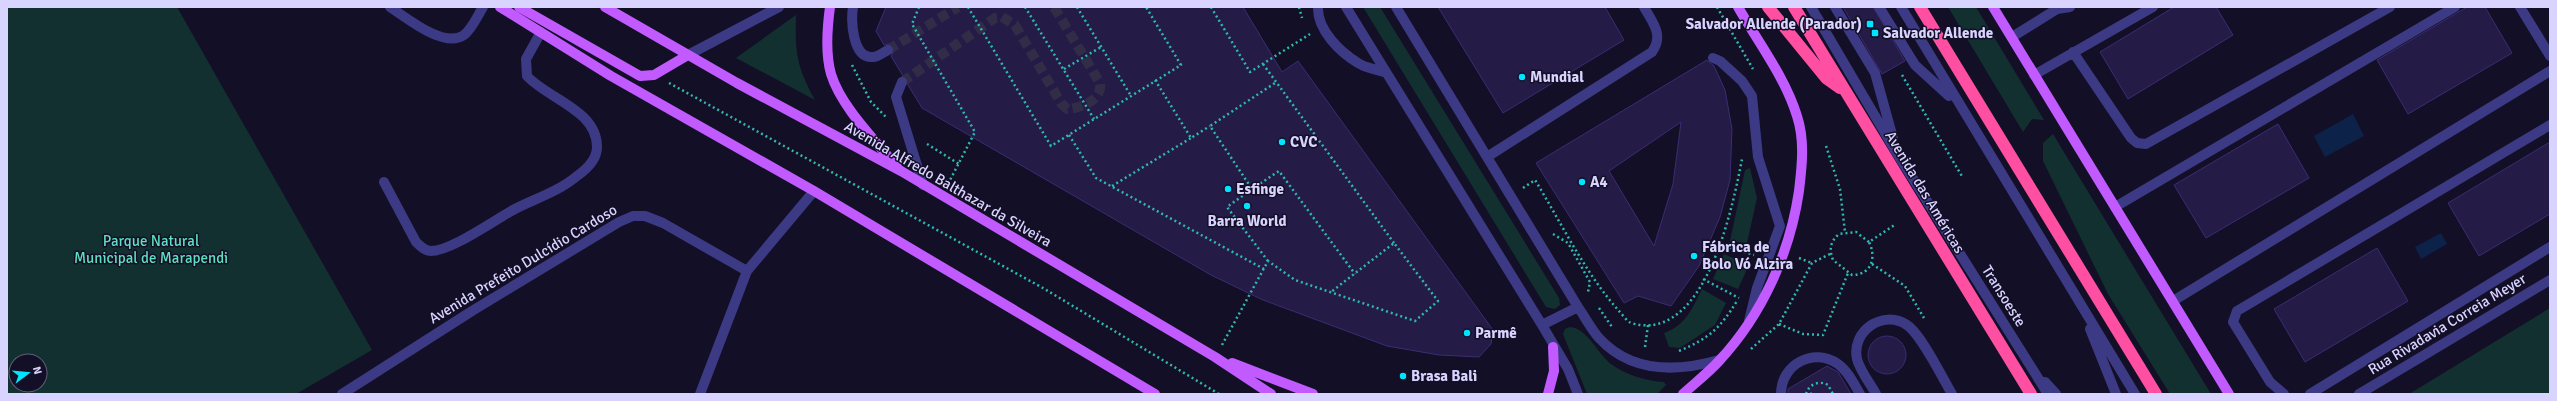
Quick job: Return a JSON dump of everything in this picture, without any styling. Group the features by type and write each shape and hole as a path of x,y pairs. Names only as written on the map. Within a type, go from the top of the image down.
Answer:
{"highway":[{"path":"1768,7 1826,78 1846,93"},
{"name":"Avenida das Américas","path":"1794,7 2031,394"},
{"path":"1920,7 2156,394"}],"main road":[{"path":"500,7 610,76 814,192 1155,394"},
{"path":"519,7 640,76 654,75 688,55"},
{"name":"Avenida Alfredo Balthazar da Silveira","path":"605,7 688,55 901,171 942,197 1215,357 1271,394"},
{"path":"830,7 827,43 832,75 842,98 901,171"},
{"path":"1683,394 1720,360 1750,321 1774,278 1790,235 1797,199 1802,156 1797,116 1788,96 1738,7"},
{"path":"1993,7 2229,394"},
{"path":"1548,394 1554,371 1553,347"},
{"path":"1215,357 1313,394"}],"street":[{"path":"390,7 434,35 450,39 464,35 483,7"},
{"path":"688,55 779,7"},
{"path":"853,7 853,38 859,48 867,56 874,57 888,50"},
{"path":"1318,7 1322,26 1341,51 1359,64 1384,72"},
{"path":"1346,7 1384,72 1542,325 1553,347 1568,369 1578,394"},
{"path":"1396,7 1578,307 1599,337 1616,353 1638,363 1662,369 1691,368 1720,360"},
{"path":"1487,157 1652,52 1658,43 1658,33 1644,7"},
{"name":"Transoeste","path":"1811,7 1895,150 2048,394"},
{"path":"1835,7 1875,73 1895,150"},
{"path":"1879,7 1915,65 1958,104"},
{"path":"1900,7 2135,394"},
{"path":"2012,37 2057,8 2070,7"},
{"path":"2034,75 2153,7"},
{"path":"2073,52 2131,138 2137,143 2146,144 2390,7"},
{"path":"2116,207 2455,7"},
{"path":"2520,7 2550,56"},
{"path":"384,182 416,242 423,249 430,251 451,245 514,210 549,194 587,168 594,159 597,148 595,133 588,122 527,76 526,59 541,32"},
{"path":"1713,58 1720,61 1746,86 1754,102 1758,157 1780,226 1757,288 1750,321"},
{"path":"2173,301 2550,71"},
{"path":"902,82 896,97 924,185"},
{"path":"2284,394 2270,382 2233,322 2237,311 2550,125"},
{"path":"700,394 747,271 814,192"},
{"name":"Avenida Prefeito Dulcídio Cardoso","path":"342,394 472,311 619,222 634,216 645,216 663,223 747,271"},
{"path":"2310,394 2550,247"},
{"name":"Rua Rivadavia Correia Meyer","path":"2359,394 2550,280"},
{"path":"2079,302 2116,394"},
{"path":"1542,325 1578,307"},
{"path":"1876,394 1860,367 1856,350 1858,342 1868,327 1886,319 1897,320 1914,331 1952,394"},
{"path":"1780,394 1782,383 1794,365 1806,358 1820,357 1840,365 1860,394"},
{"path":"2032,370 2056,394"}],"path":[{"path":"919,7 912,24 975,132 942,197"},
{"path":"968,7 1051,146 1181,65 1146,7"},
{"path":"1025,7 1094,119"},
{"path":"1077,7 1131,96"},
{"path":"1211,7 1250,72 1322,26"},
{"path":"1717,7 1752,65 1754,72 1746,86"},
{"path":"1064,69 1101,47"},
{"path":"1263,64 1275,83 1438,301 1415,321 1294,280 1268,261 1227,208 1278,171 1355,274"},
{"path":"1900,72 1963,178"},
{"path":"654,75 1044,288 1219,394"},
{"path":"1155,80 1191,138"},
{"path":"1112,186 1210,126 1275,83"},
{"path":"1210,126 1252,189"},
{"path":"1069,135 1096,178 1264,269"},
{"path":"1826,146 1840,189 1845,232"},
{"path":"1523,188 1535,180 1608,298 1629,322 1648,325 1663,323 1678,315 1694,297 1720,244 1730,218 1744,152"},
{"path":"1521,181 1523,188 1529,194"},
{"path":"1868,242 1896,224"},
{"path":"1548,227 1552,233 1568,243 1590,282 1588,292 1592,298"},
{"path":"1845,232 1856,232 1868,242 1873,251 1872,264 1862,274 1852,275 1848,273 1836,265 1830,254 1831,243 1845,232"},
{"path":"1331,292 1394,243"},
{"path":"1720,244 1758,256"},
{"path":"1748,351 1779,324 1812,263 1830,254"},
{"path":"1799,258 1812,263"},
{"path":"1578,262 1583,259"},
{"path":"1215,357 1268,261"},
{"path":"1872,264 1906,286 1928,325"},
{"path":"1779,324 1803,334 1823,335 1848,273"},
{"path":"1703,279 1739,298"},
{"path":"1672,351 1678,351 1706,338 1722,326 1741,294"},
{"path":"1596,304 1613,329"},
{"path":"1645,347 1648,325"},
{"path":"1640,345 1652,350"},
{"path":"1806,394 1813,384 1819,382 1828,385 1833,394"}],"green space":[{"name":"Parque Natural Municipal de Marapendi","path":"7,7 177,7 372,350 296,394 7,394"},
{"path":"1363,7 1380,7 1559,298 1560,305 1555,309 1546,307"},
{"path":"1948,7 1976,7 2044,120 2032,119 2023,132"},
{"path":"796,15 798,60 804,78 815,100 736,58"},
{"path":"2053,134 2211,394 2170,394 2108,294 2043,161 2043,143"},
{"path":"1750,168 1757,198 1747,243 1730,241 1745,170"},
{"path":"1724,254 1749,265 1738,289 1713,279"},
{"path":"1702,289 1726,303 1715,325 1680,348 1669,347 1664,333 1678,326 1688,316"},
{"path":"2550,308 2550,394 2409,394"},
{"path":"1570,327 1576,328 1582,332 1606,360 1617,368 1636,377 1664,382 1666,385 1657,394 1587,394 1563,334 1565,329"}],"water":[{"path":"2353,114 2364,136 2325,157 2314,136"},
{"path":"2441,233 2447,244 2421,259 2415,247"}],"building":[{"name":"Barra World","path":"886,7 1243,7 1282,72 1298,61 1493,330 1491,344 1479,357 1439,355 1387,346 1263,300 1211,275 922,108 908,85 907,78 903,76 891,56 894,51 893,47 889,44 884,45 876,31"},
{"name":"Mundial","path":"1438,7 1605,7 1624,40 1503,113"},
{"name":"Salvador Allende","path":"1843,7 1873,7 1905,61 1882,74"},
{"path":"2174,7 2216,7 2233,35 2128,99 2100,52"},
{"path":"2467,7 2485,7 2512,53 2408,114 2377,60"},
{"name":"A4","path":"1707,60 1714,66 1725,90 1732,129 1730,180 1720,217 1699,266 1671,306 1638,296 1624,303 1536,163","holes":["1681,122 1673,184 1654,246 1609,171"]},
{"path":"2278,124 2309,178 2206,238 2174,185"},
{"path":"2550,142 2550,214 2479,256 2448,203"},
{"path":"2377,248 2408,301 2305,362 2274,309"},
{"path":"1887,336 1897,339 1903,345 1906,355 1903,365 1897,371 1887,374 1877,371 1871,365 1868,355 1871,345 1877,339"},
{"path":"1827,366 1838,372 1851,394 1788,394 1788,389"}],"tunnel":[{"path":"888,50 958,7"},
{"path":"902,82 995,18 1002,17 1015,25 1061,103 1067,109 1084,105 1090,102 1098,94 1100,83 1054,7"}],"place":[{"name":"Salvador Allende (Parador)","path":"1870,24"},
{"name":"Salvador Allende","path":"1875,33"},
{"name":"Mundial","path":"1522,77"},
{"name":"CVC","path":"1282,142"},
{"name":"A4","path":"1582,182"},
{"name":"Esfinge","path":"1228,189"},
{"name":"Barra World","path":"1247,206"},
{"name":"Fábrica de Bolo Vó Alzira","path":"1694,256"},
{"name":"Parmê","path":"1467,333"},
{"name":"Brasa Bali","path":"1403,376"}]}
